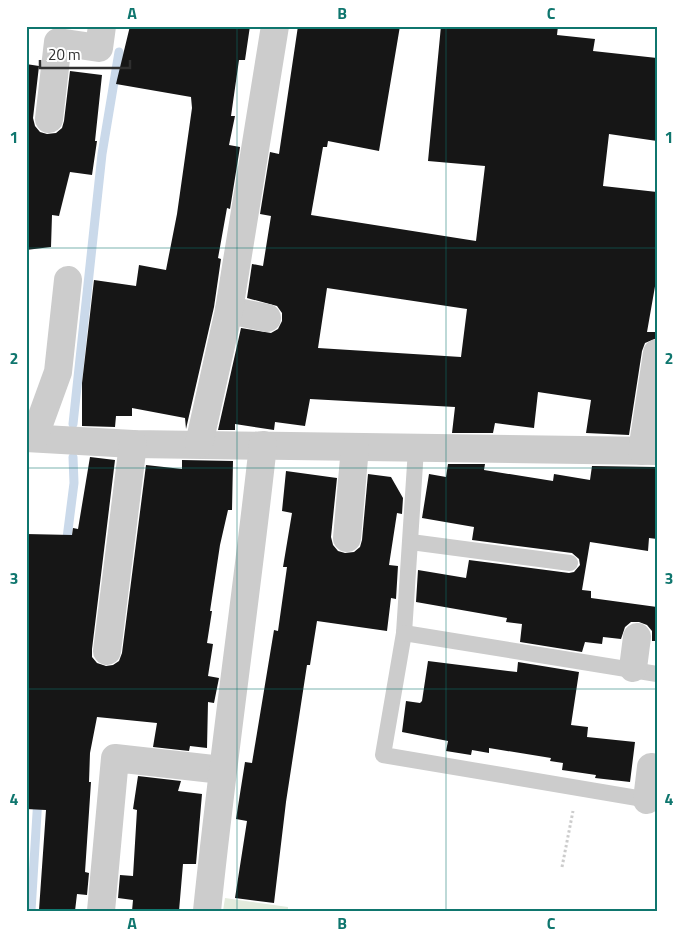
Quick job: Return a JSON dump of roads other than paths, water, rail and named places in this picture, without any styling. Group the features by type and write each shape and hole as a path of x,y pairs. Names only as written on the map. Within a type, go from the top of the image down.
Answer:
{"street":[{"path":"49,119 58,42 99,48 102,26"},
{"path":"199,444 229,310 275,26"},
{"path":"68,280 58,372 30,438 133,444 649,451 657,354"},
{"path":"229,310 267,318"},
{"path":"107,651 133,444"},
{"path":"207,911 222,770 247,593 263,445"},
{"path":"347,538 355,447"},
{"path":"637,637 645,671"},
{"path":"101,911 115,758 222,770"},
{"path":"651,767 652,801"}],"lane":[{"path":"416,449 404,633 383,755 652,801"},
{"path":"411,542 570,563"},
{"path":"404,633 645,671"}],"waterway":[{"path":"73,424 102,154 119,52"},
{"path":"66,546 74,483 73,457"},
{"path":"31,911 38,797"}]}
